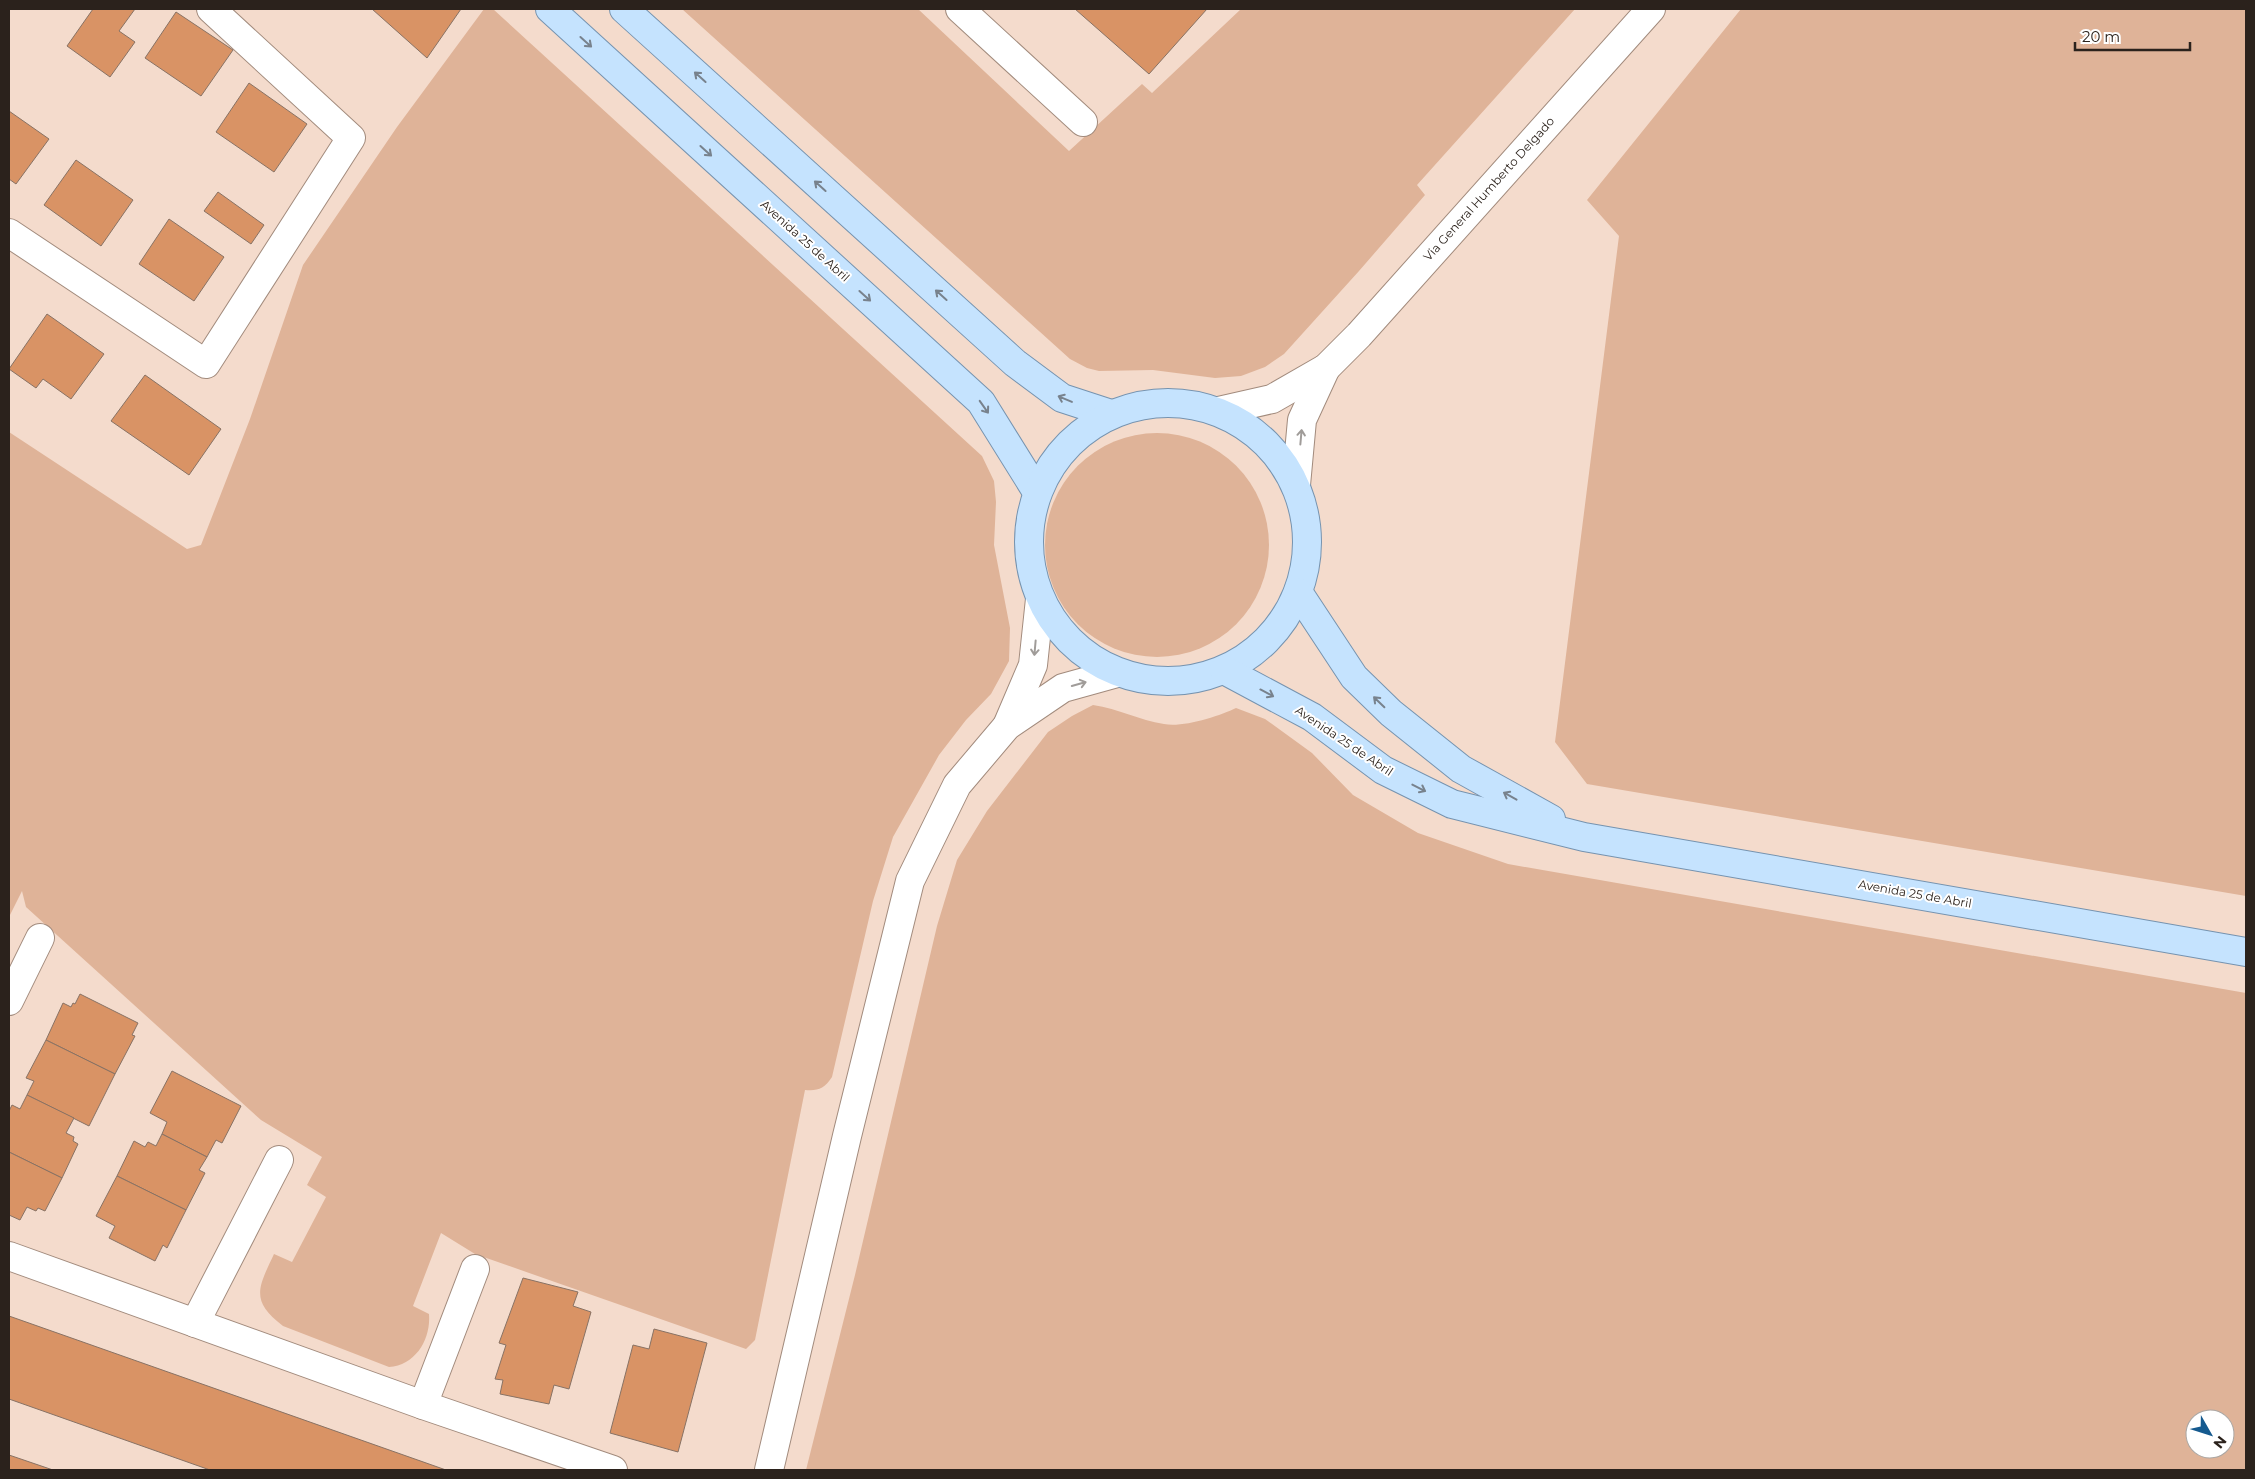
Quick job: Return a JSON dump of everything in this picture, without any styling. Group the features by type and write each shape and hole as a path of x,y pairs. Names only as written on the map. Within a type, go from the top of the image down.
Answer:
{"main road":[{"name":"Avenida 25 de Abril","path":"550,9 981,402 1037,492"},
{"path":"624,9 1016,363 1062,398 1111,414"},
{"path":"1183,403 1219,411 1250,429 1277,454 1296,486 1306,520 1307,557 1298,592 1280,624 1255,651 1224,670 1189,680 1152,681 1117,673 1085,656 1059,630 1040,599 1030,564 1029,546 1029,527 1037,492 1055,460 1080,433 1111,414 1147,404 1183,403"},
{"name":"Avenida 25 de Abril","path":"1298,592 1354,677 1391,713 1461,769 1584,837"},
{"name":"Avenida 25 de Abril","path":"1224,670 1312,717 1383,770 1452,804 1584,837 2246,952"}],"street":[{"path":"9,233 206,364 350,138 211,9"},
{"path":"960,9 1083,122"},
{"name":"Via General Humberto Delgado","path":"1219,411 1272,399 1326,368 1359,335 1651,9"},
{"name":"Via General Humberto Delgado","path":"1296,486 1302,420 1326,368"},
{"path":"1008,726 1033,665 1040,599"},
{"path":"769,1470 847,1136 910,881 957,785 1008,726 1063,688 1117,673"},
{"path":"9,1001 40,938"},
{"path":"195,1323 279,1160"},
{"path":"9,1256 423,1405 613,1470"},
{"path":"423,1405 475,1270"}],"shaded area":[{"path":"484,9 493,9 982,456 994,481 996,502 994,545 1010,628 1009,661 991,694 966,720 939,755 893,837 873,901 832,1077 820,1088 805,1090 755,1340 746,1349 475,1254 441,1233 413,1306 429,1314 427,1333 420,1349 407,1361 389,1367 283,1326 265,1309 261,1301 261,1285 274,1254 292,1262 326,1197 307,1185 322,1157 261,1120 26,907 22,891 9,917 9,432 187,549 201,545 250,419 303,265 397,127"},
{"path":"682,9 918,9 1069,151 1142,84 1152,93 1241,9 1575,9 1417,185 1425,195 1284,354 1265,367 1241,376 1215,378 1153,370 1099,371 1087,368 1070,359"},
{"path":"1741,9 2246,9 2246,896 1587,784 1555,742 1619,236 1587,200"},
{"path":"1146,433 1168,433 1200,441 1210,446 1228,458 1244,474 1261,502 1267,523 1269,545 1267,567 1261,588 1244,616 1228,632 1200,649 1168,657 1146,657 1114,649 1104,644 1086,632 1070,616 1053,588 1045,556 1045,534 1053,502 1058,492 1070,474 1086,458 1114,441"},
{"path":"1093,705 1172,725 1201,720 1236,708 1265,719 1312,753 1353,795 1418,833 1508,864 2246,993 2246,1470 806,1470 855,1275 937,926 957,860 987,811 1048,732"}],"building":[{"path":"93,9 135,9 119,31 135,42 110,77 67,46"},
{"path":"372,9 461,9 427,58"},
{"path":"1075,9 1207,9 1149,74"},
{"path":"176,12 233,50 201,96 145,58"},
{"path":"249,83 307,124 274,172 216,132"},
{"path":"9,111 49,139 16,184 9,179"},
{"path":"76,160 133,200 101,246 44,205"},
{"path":"218,192 264,225 251,244 204,211"},
{"path":"169,219 224,257 194,301 139,264"},
{"path":"47,314 104,354 71,399 43,379 36,388 9,369"},
{"path":"145,375 221,429 189,475 111,421"},
{"path":"80,994 138,1023 132,1035 135,1036 115,1074 46,1040 63,1003 71,1007 73,1003 75,1004"},
{"path":"46,1040 115,1074 89,1126 27,1095 34,1081 26,1078"},
{"path":"172,1071 241,1106 222,1143 216,1140 207,1157 162,1134 167,1122 150,1113"},
{"path":"27,1095 74,1118 66,1133 74,1137 73,1141 78,1144 62,1178 9,1152 9,1111 12,1105 20,1109"},
{"path":"162,1134 207,1157 199,1170 205,1173 186,1210 117,1176 134,1141 145,1147 148,1142 156,1146"},
{"path":"9,1152 62,1178 45,1211 38,1208 36,1211 27,1207 20,1220 9,1215"},
{"path":"117,1176 186,1210 167,1248 163,1245 155,1261 109,1238 115,1226 96,1216"},
{"path":"523,1278 578,1292 573,1306 591,1312 569,1389 554,1385 549,1404 500,1394 503,1380 495,1379 506,1345 499,1343"},
{"path":"9,1316 446,1470 210,1470 9,1399"},
{"path":"654,1329 707,1343 678,1452 610,1433 633,1345 649,1349"},
{"path":"9,1455 53,1470 9,1470"}]}
